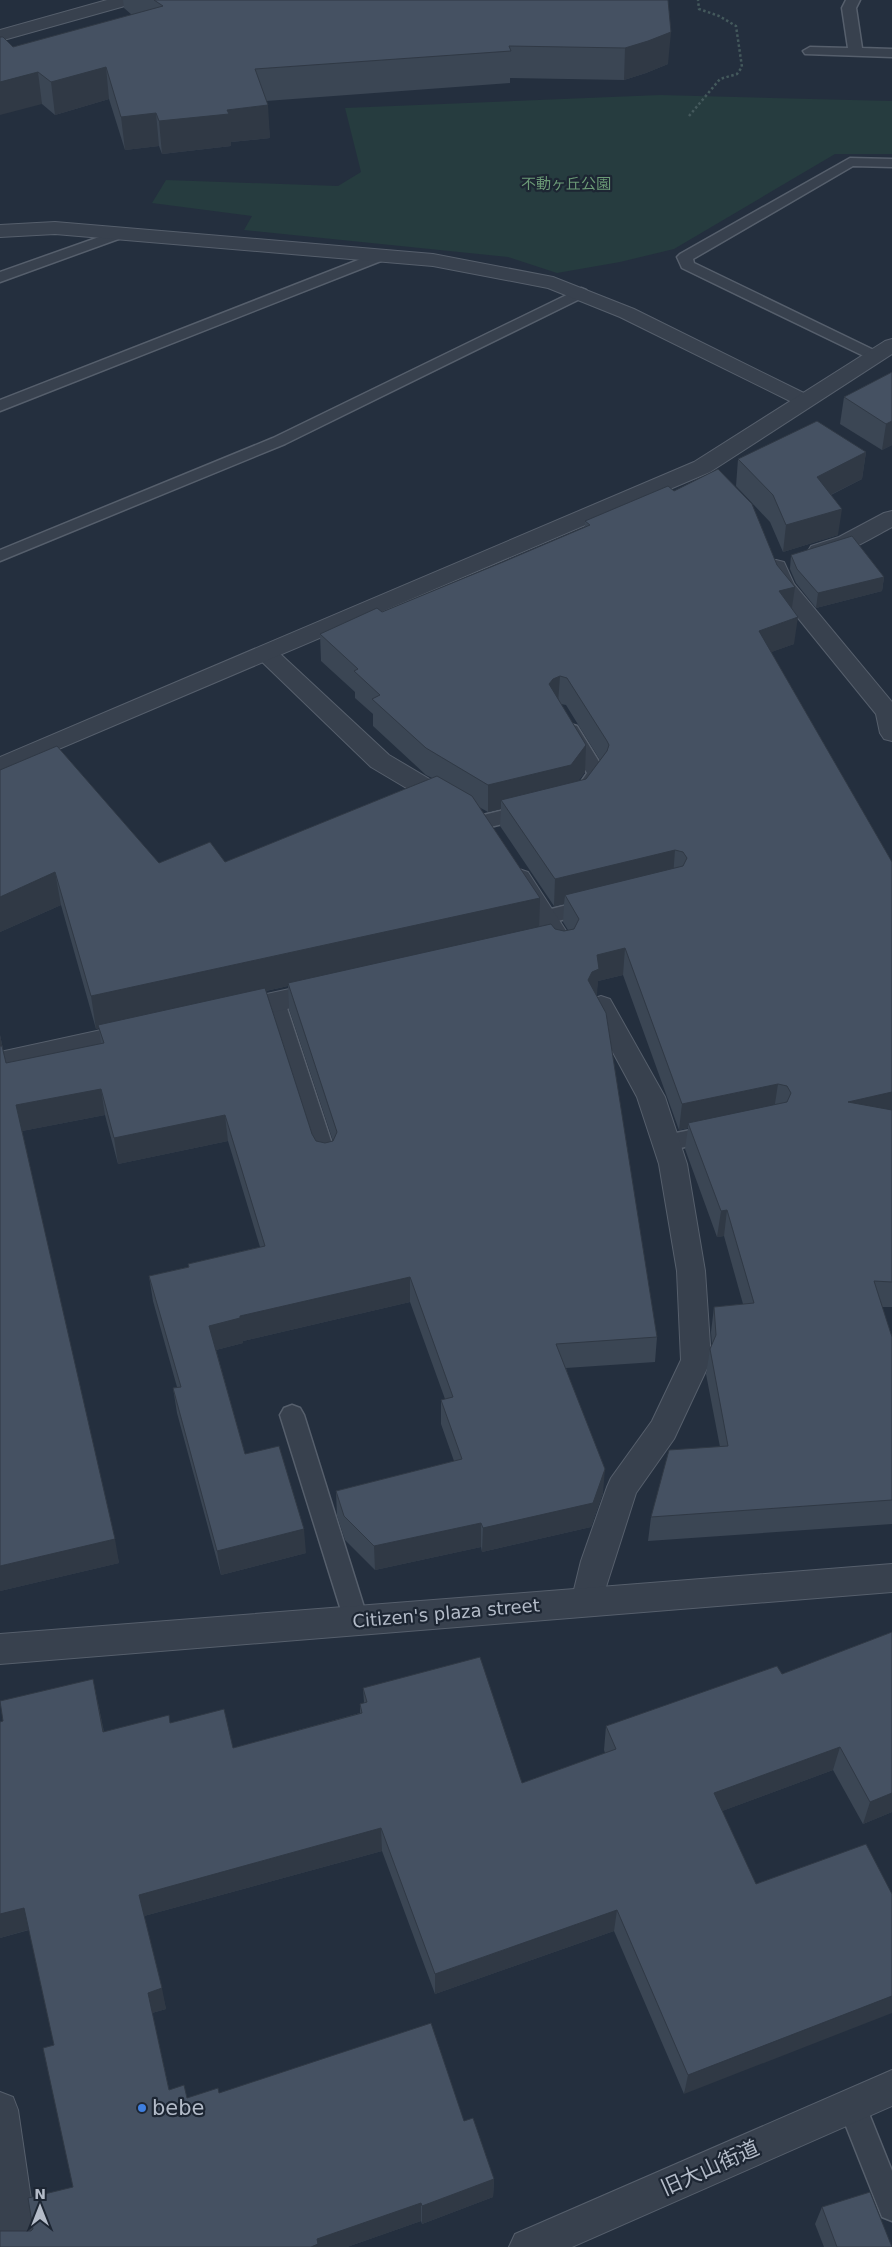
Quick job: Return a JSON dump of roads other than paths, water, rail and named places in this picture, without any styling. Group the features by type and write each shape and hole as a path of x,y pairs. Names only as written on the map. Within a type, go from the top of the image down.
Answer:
{"street":[{"path":"0,36 79,6 126,0"},
{"path":"0,231 55,228 434,260 553,283 627,313 805,401"},
{"path":"3,761 267,654 702,467 892,345"},
{"path":"702,467 719,485"},
{"path":"892,518 847,542 784,556 783,586 887,712 892,733"},
{"path":"267,654 380,761 487,830"},
{"path":"508,862 555,934 530,944"},
{"path":"208,1017 350,985"},
{"path":"587,1602 597,1561 622,1487 663,1430 696,1360 691,1272 673,1164 651,1097 601,1006"},
{"path":"0,1062 161,1027"},
{"name":"Citizen's plaza street","path":"0,1649 892,1578"},
{"name":"旧大山街道","path":"528,2247 892,2088"},
{"path":"0,2110 19,2247"}],"lane":[{"path":"853,0 849,8 856,52"},
{"path":"810,52 892,53"},
{"path":"874,356 687,265 685,257 850,162 892,163"},
{"path":"0,277 119,234"},
{"path":"0,406 381,256"},
{"path":"0,556 279,441 581,293"},
{"path":"559,711 597,774 577,799 568,802"},
{"path":"487,830 548,806"},
{"path":"555,934 609,902"},
{"path":"275,1002 326,1159"},
{"path":"666,1143 738,1128"},
{"path":"292,1415 356,1620"},
{"path":"852,2106 892,2208"}],"place":[{"name":"bebe","path":"142,2108"}],"park label":[{"name":"不動ヶ丘公園","path":"566,184"}]}
